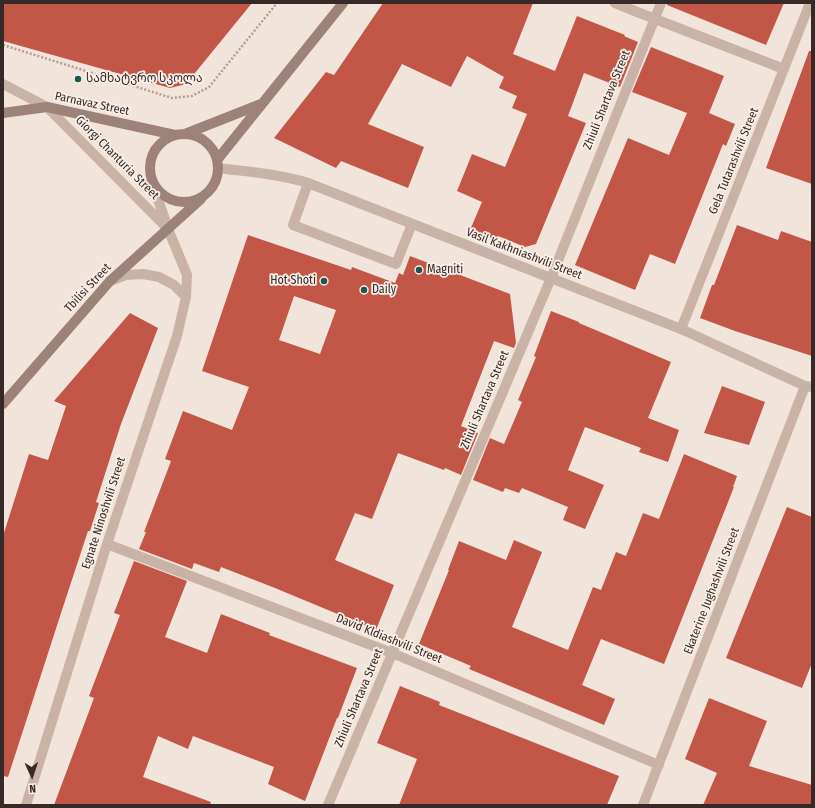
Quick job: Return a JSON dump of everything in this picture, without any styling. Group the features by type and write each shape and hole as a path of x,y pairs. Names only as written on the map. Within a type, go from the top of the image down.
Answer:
{"main road":[{"path":"218,164 261,104 342,3"},
{"path":"186,134 261,104"},
{"name":"Parnavaz Street","path":"3,113 48,107 174,135"},
{"path":"186,134 196,136 206,141 213,150 218,164 217,179 211,190 201,199 189,203 177,202 166,198 157,190 151,180 149,169 151,158 156,148 164,140 174,135 186,134"},
{"name":"Tbilisi Street","path":"3,404 110,281 201,199"}],"street":[{"path":"616,3 784,69"},
{"name":"Zhiuli Shartava Street","path":"328,805 551,278 660,3"},
{"name":"Gela Tutarashvili Street","path":"681,330 810,3"},
{"name":"Giorgi Chanturia Street","path":"3,84 48,107 168,229"},
{"name":"Vasil Kakhniashvili Street","path":"218,164 295,179 681,330 808,387"},
{"name":"Egnate Ninoshvili Street","path":"26,805 107,544 177,336 186,297 187,275 168,229 151,180"},
{"path":"308,184 294,225 396,264 412,224"},
{"path":"110,281 126,275 143,274 159,277 174,285 186,297"},
{"name":"Ekaterine Jughashvili Street","path":"643,805 808,387"},
{"name":"David Kldiashvili Street","path":"107,544 392,653 659,765"}],"path":[{"path":"3,45 172,98 192,96 209,87 277,3"}],"building":[{"path":"3,3 252,3 186,84 170,88 3,41"},
{"path":"383,3 533,3 513,54 555,71 577,16 625,35 624,36 638,42 620,87 584,73 568,116 586,123 536,244 525,247 498,236 497,240 470,230 482,202 457,191 472,154 505,167 527,114 512,108 517,96 499,88 504,77 467,56 451,87 402,64 368,124 424,147 408,188 341,161 336,168 274,138 326,72 334,75"},
{"path":"667,3 784,3 766,45 667,5"},
{"path":"651,47 724,76 709,113 735,124 726,146 723,144 675,264 650,254 635,290 575,265 628,138 669,155 687,113 632,92"},
{"path":"809,51 812,51 812,184 766,168"},
{"path":"737,225 778,240 781,231 812,242 812,356 700,318"},
{"path":"248,235 351,270 352,267 395,283 399,273 403,275 410,256 510,294 516,343 514,348 494,341 461,426 478,433 461,475 445,468 444,470 398,453 372,519 355,513 335,560 394,585 376,630 221,567 219,572 194,563 192,569 139,549 171,461 165,459 183,411 232,430 249,387 202,371","holes":["294,296 336,310 320,354 279,340"]},
{"path":"551,311 671,362 648,418 679,430 668,462 639,452 641,448 585,427 568,470 604,485 585,529 563,520 568,507 522,488 519,493 505,488 503,492 473,480 490,438 504,444 522,402 518,400 536,357 534,356"},
{"path":"130,313 158,328 121,424 96,502 99,503 90,531 88,531 8,777 3,776 3,536 29,454 48,460 66,406 54,401"},
{"path":"722,386 765,402 749,445 704,433"},
{"path":"684,454 737,476 734,487 664,664 601,639 582,685 615,699 604,725 469,669 471,666 419,644 459,541 506,560 514,540 542,552 512,627 568,650 593,587 601,590 616,552 626,556 643,513 659,519"},
{"path":"787,507 812,517 812,663 802,688 726,658"},
{"path":"134,561 187,581 165,637 207,653 221,614 270,633 269,635 357,668 305,801 268,784 274,767 193,736 188,749 158,736 143,777 211,802 210,805 54,805 94,698 89,696 120,615 114,613"},
{"path":"400,686 440,702 439,705 619,776 607,805 399,805 417,759 377,743"},
{"path":"709,698 767,721 749,766 812,785 812,805 703,805 717,773 685,759"}],"place":[{"name":"სამხატვრო სკოლა","path":"78,79"},
{"name":"Magniti","path":"419,270"},
{"name":"Hot Shoti","path":"324,281"},
{"name":"Daily","path":"364,290"}]}
